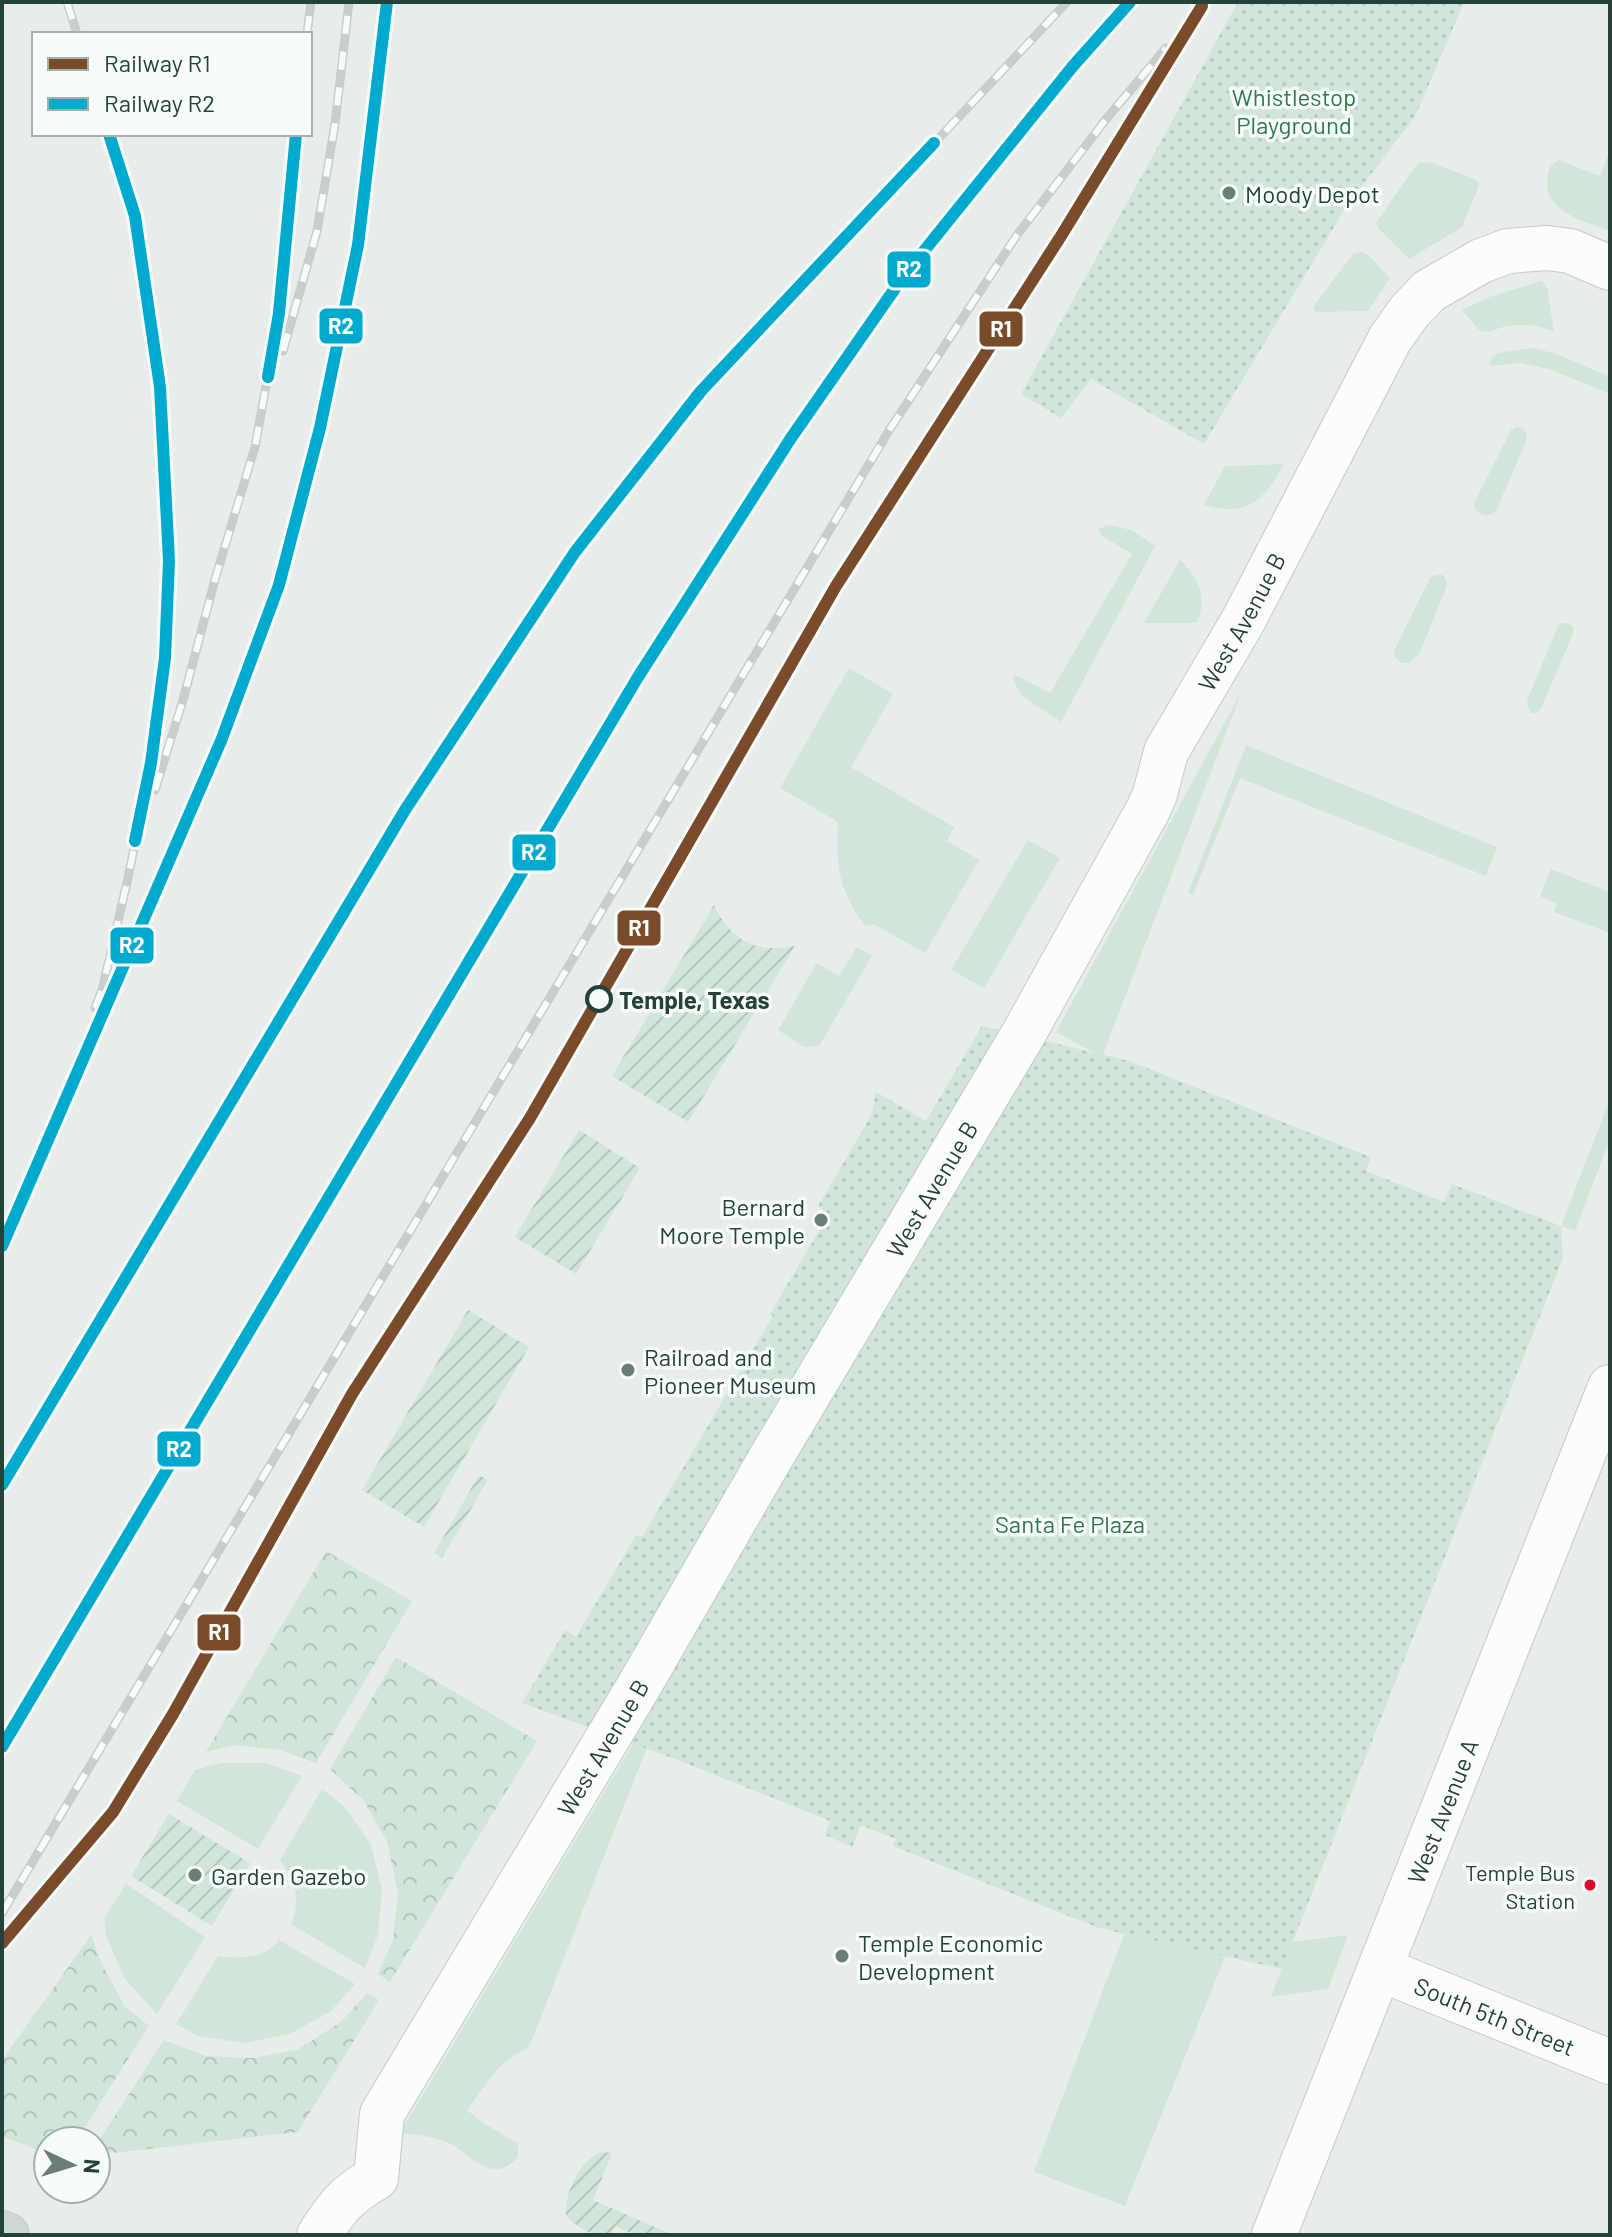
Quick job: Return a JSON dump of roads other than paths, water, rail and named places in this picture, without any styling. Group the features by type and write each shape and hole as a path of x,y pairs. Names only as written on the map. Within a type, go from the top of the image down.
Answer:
{"street":[{"name":"West Avenue B","path":"319,2235 339,2204 376,2178 382,2114 1024,1033 1148,810 1166,752 1243,621 1390,339 1429,291 1481,261 1508,251 1547,248 1570,251 1610,268"},
{"name":"West Avenue A","path":"1274,2235 1610,1387"},
{"name":"South 5th Street","path":"1380,1969 1610,2062"}],"railway":[{"path":"67,2 76,32"},
{"path":"307,32 311,2"},
{"path":"283,351 317,231 335,124 349,2"},
{"path":"2,1246 221,741 279,585 320,428 358,245 387,2"},
{"path":"2,1485 405,810 575,552 701,391 1067,2"},
{"path":"2,1943 113,1812 173,1714 352,1394 530,1118 836,586 1061,236 1202,6"},
{"path":"2,1913 890,429 1017,235 1107,118 1166,48"},
{"path":"95,1008 128,878 151,763 165,658 169,561 160,387 135,216 110,136"},
{"path":"155,790 255,447 279,313 296,136"}],"rail line":[{"name":"R2","path":"2,1246 221,741 279,585 320,428 358,245 387,2"},
{"name":"R2","path":"2,1747 638,677 791,438 903,277 1073,66 1130,2"},
{"name":"R1","path":"2,1943 113,1812 173,1714 352,1394 530,1118 836,586 1061,236 1202,6"},
{"name":"R2","path":"110,136 135,216 160,387 169,561 165,658 151,763 135,841"},
{"name":"R2","path":"268,377 279,313 296,136"},
{"name":"R2","path":"2,1485 405,810 575,552 701,391 934,143"}],"place":[{"name":"Moody Depot","path":"1229,193"},
{"name":"Temple, Texas","path":"599,999"},
{"name":"Bernard Moore Temple","path":"821,1220"},
{"name":"Railroad and Pioneer Museum","path":"628,1370"},
{"name":"Garden Gazebo","path":"195,1875"},
{"name":"Temple Bus Station","path":"1590,1885"},
{"name":"Temple Economic Development","path":"842,1956"}],"park label":[{"name":"Whistlestop Playground","path":"1294,110"},
{"name":"Santa Fe Plaza","path":"1070,1523"}]}
